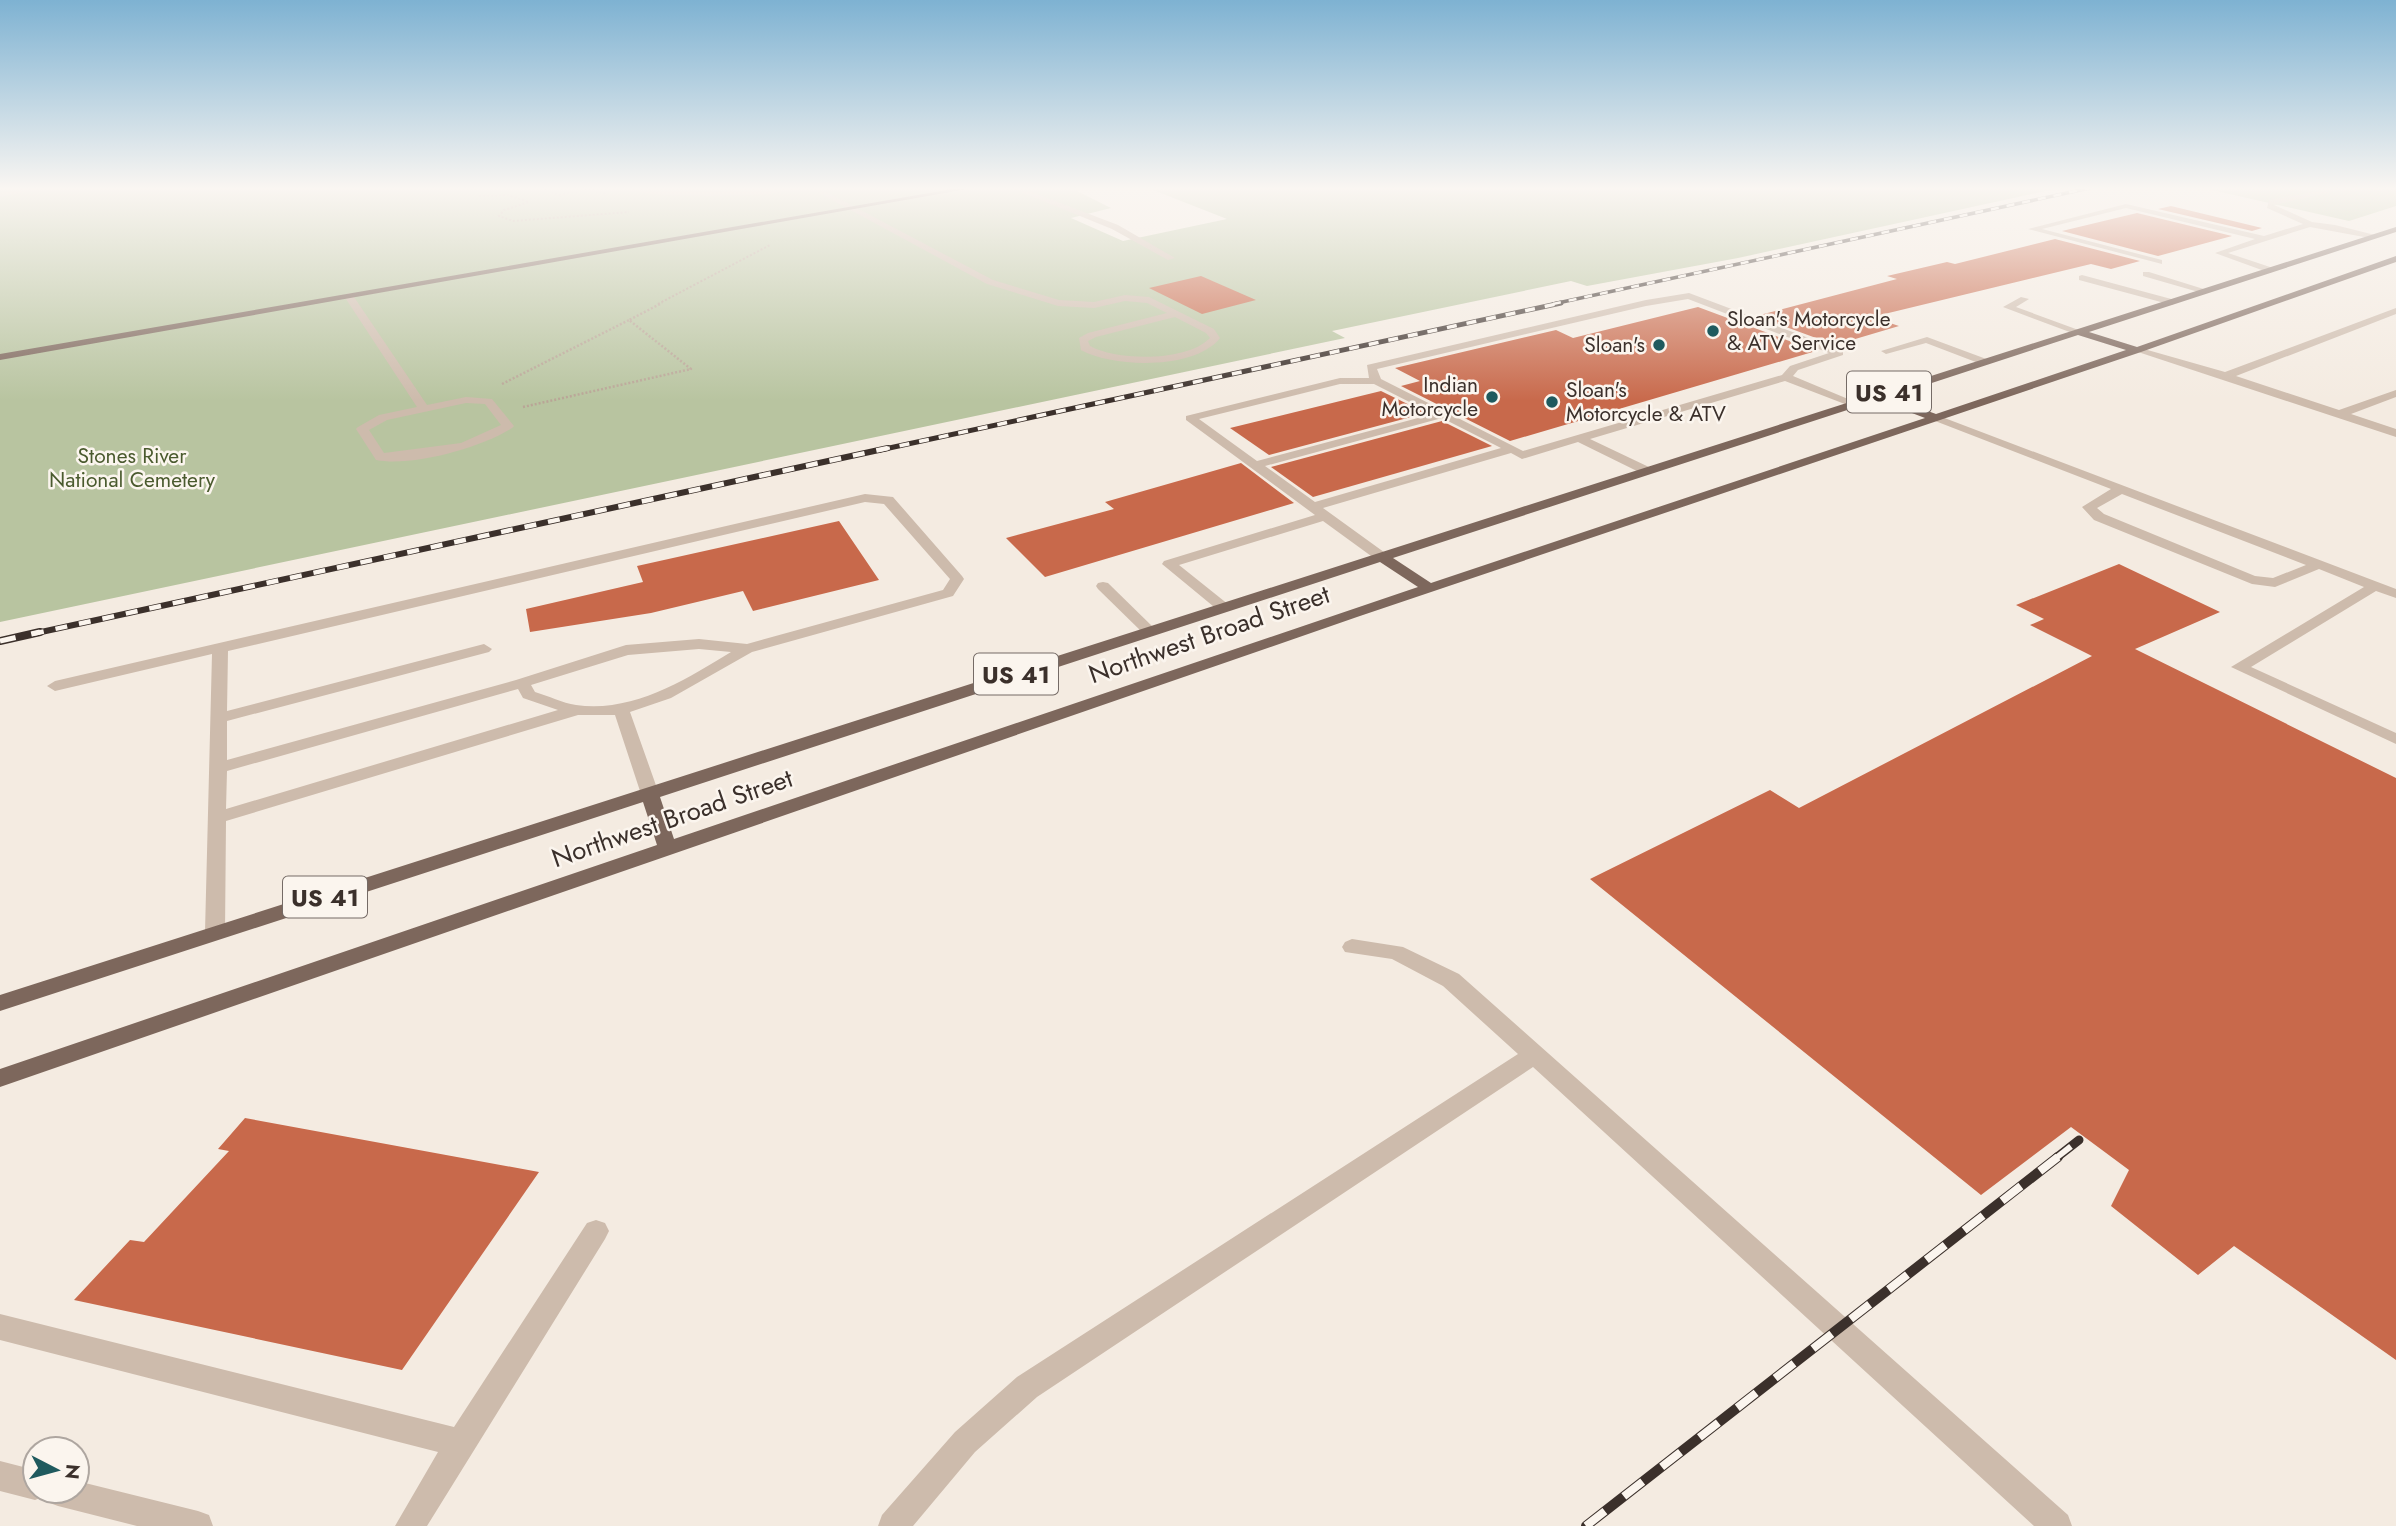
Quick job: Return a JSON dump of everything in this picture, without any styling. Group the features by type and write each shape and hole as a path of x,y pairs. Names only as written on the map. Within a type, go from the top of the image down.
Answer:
{"main road":[{"path":"0,357 571,259"},
{"name":"Northwest Broad Street","path":"0,1003 649,791 1383,558 2303,259"},
{"name":"Northwest Broad Street","path":"0,1077 1429,588 2137,350 2395,259"},
{"path":"2079,332 2137,350"},
{"path":"1877,396 1934,417"},
{"path":"1383,558 1429,588"},
{"path":"649,791 668,849"}],"street":[{"path":"949,259 990,282 1058,303 1094,305 1125,298 1149,300 1178,313 1210,331 1215,338 1213,343 1179,354 1139,359 1104,356 1086,348 1083,340 1092,335 1178,313"},
{"path":"2148,259 2159,262"},
{"path":"2238,259 2270,270"},
{"path":"2146,274 2205,291"},
{"path":"2082,278 2172,302"},
{"path":"349,296 423,407"},
{"path":"1376,381 1371,367 1646,303 1689,296 1839,353 1794,368 1786,377 1522,455 1376,381 1340,381 1190,418 1383,558"},
{"path":"2024,299 2008,307 2079,332"},
{"path":"2225,376 2393,315"},
{"path":"1886,351 1927,340 1985,362"},
{"path":"2137,350 2396,433"},
{"path":"1786,377 1854,404"},
{"path":"2340,414 2396,393"},
{"path":"475,400 488,401 508,426 493,438 406,457 380,457 362,429 383,417 423,407 475,400"},
{"path":"1255,465 1441,415"},
{"path":"1934,417 2396,594"},
{"path":"1579,438 1647,471"},
{"path":"1224,608 1169,564 1512,449"},
{"path":"2121,489 2089,507 2099,517 2252,580 2275,583 2320,564"},
{"path":"55,686 865,498 888,500 957,579 948,593 747,649 678,691 621,709 577,710 217,818"},
{"path":"1103,586 1150,632"},
{"path":"2375,586 2239,667 2396,738"},
{"path":"217,768 522,683 626,650 699,644 747,649"},
{"path":"215,932 219,648"},
{"path":"219,718 484,649"},
{"path":"522,683 529,695 577,710"},
{"path":"621,709 649,791"},
{"path":"1352,947 1396,952 1451,980 2057,1526"},
{"path":"893,1526 965,1442 1027,1388 1534,1055"},
{"path":"410,1526 596,1231"},
{"path":"0,1327 460,1443"},
{"path":"0,1476 21,1481"},
{"path":"91,1499 198,1526"}],"path":[{"path":"475,400 743,259"},
{"path":"497,413 691,369 629,320"}],"green space":[{"name":"Stones River National Cemetery","path":"0,259 1731,259 1587,286 1571,281 1332,331 1345,338 0,622"}],"building":[{"path":"1974,259 2140,261 2111,269 2091,264 1872,317 1899,326 1835,345 1756,316 1897,279 1887,276 1947,262 1955,264"},
{"path":"1201,276 1256,300 1202,314 1149,288"},
{"name":"Sloan's Motorcycle & ATV","path":"1698,307 1816,351 1510,441 1401,386 1420,381 1395,368 1556,330 1573,338"},
{"path":"1381,391 1426,413 1269,455 1230,428"},
{"path":"1442,421 1492,446 1313,497 1271,467"},
{"path":"1241,463 1294,503 1045,577 1006,538 1114,509 1105,502"},
{"path":"839,521 879,580 753,611 743,591 651,613 530,632 526,609 643,582 637,566"},
{"path":"2119,564 2220,612 2135,649 2396,778 2396,1360 2234,1246 2198,1275 2111,1206 2129,1170 2071,1127 1981,1195 1590,879 1770,790 1799,808 2092,656 2030,625 2044,619 2016,605"},
{"path":"245,1118 539,1172 402,1370 74,1300 130,1240 144,1242 229,1151 218,1149"}],"railway":[{"path":"1553,304 1760,259"},
{"path":"880,450 1561,303"},
{"path":"32,634 888,448"},
{"path":"0,641 40,632"},
{"path":"2056,1158 2079,1140"},
{"path":"1586,1526 2058,1157"}],"place":[{"name":"Sloan's Motorcycle & ATV Service","path":"1713,331"},
{"name":"Sloan's","path":"1659,345"},
{"name":"Indian Motorcycle","path":"1492,397"},
{"name":"Sloan's Motorcycle & ATV","path":"1552,402"}]}
